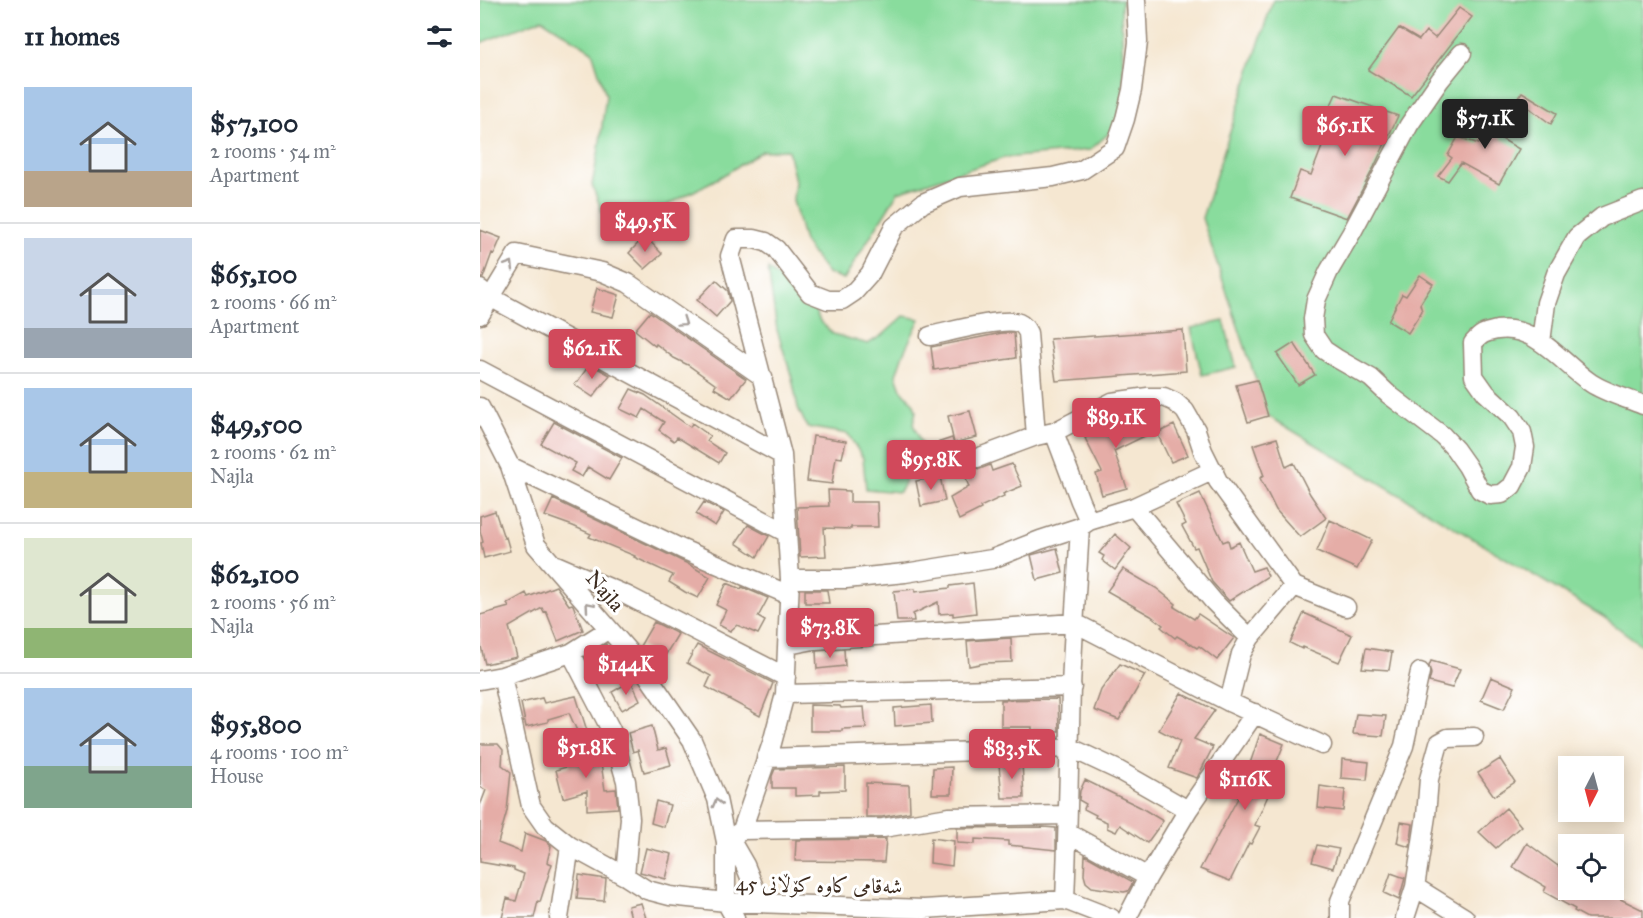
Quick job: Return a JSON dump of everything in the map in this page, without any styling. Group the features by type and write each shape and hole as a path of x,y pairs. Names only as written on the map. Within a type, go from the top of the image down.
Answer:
{"street":[{"path":"760,902 746,865 735,846 726,842 742,830 766,758 785,686 790,587 782,455 730,256 736,239 754,238 766,242 776,249 810,293 828,300 842,300 854,292 870,274 894,227 923,203 960,187 1053,177 1082,170 1115,148 1125,119 1132,90 1138,42 1136,0"},
{"path":"1462,53 1409,125 1329,271 1316,300 1313,319 1314,335 1324,350 1371,378 1443,436 1467,466 1480,490 1490,495 1502,494 1512,486 1522,467 1525,447 1522,432 1512,417 1486,393 1474,376 1473,343 1482,333 1503,329 1526,334 1541,342 1593,384 1643,405"},
{"path":"1541,342 1546,303 1556,274 1577,237 1602,217 1643,201"},
{"path":"480,315 485,293 517,254 602,272 628,284 763,377"},
{"path":"485,293 782,455"},
{"path":"930,336 1001,321 1018,323 1025,327 1028,333 1045,434 1080,501 1085,524 1071,687 1065,900 1111,918"},
{"path":"480,370 787,532"},
{"path":"976,458 1045,434 1112,402 1164,397 1175,402 1185,411 1196,430 1203,451 1218,481 1294,586 1346,607"},
{"name":"Najla","path":"480,407 510,466 536,545 641,666 692,740 717,799 726,842 726,902"},
{"path":"510,466 682,549 790,587 905,573 992,559 1134,507 1214,470"},
{"path":"1134,507 1214,602 1251,638"},
{"path":"550,562 628,596 785,686 1071,687"},
{"path":"1229,702 1241,654 1251,638 1294,586"},
{"path":"788,645 814,640 1075,623 1229,702 1322,745"},
{"path":"480,680 502,676 571,653 609,629"},
{"path":"571,653 611,730 626,781 630,818 625,876"},
{"path":"1340,918 1340,901 1404,746 1420,672"},
{"path":"502,676 531,806 545,826 570,846 647,890 670,896 726,902"},
{"path":"1126,918 1188,810 1255,713"},
{"path":"1405,918 1415,887 1430,779 1439,743 1448,738 1474,737"},
{"path":"766,758 1071,748 1118,770 1188,810"},
{"path":"742,830 883,828 949,818 1067,815"},
{"path":"1068,833 1148,877"},
{"path":"559,918 570,846"},
{"path":"1415,887 1465,918"},
{"name":"شەقامی کاوە کۆڵانی 45","path":"735,918 726,902 760,902 923,914 1065,900"}],"green space":[{"path":"480,0 1122,0 1125,119 1090,150 1004,158 898,192 844,279 827,273 804,242 793,200 795,181 788,150 762,151 722,176 666,206 607,225 592,185 606,95 592,51 542,19 480,43"},
{"path":"1273,0 1643,0 1643,646 1602,616 1268,416 1202,218"},
{"path":"768,269 812,305 820,321 833,334 868,344 884,334 904,316 920,319 903,354 896,375 901,389 914,404 916,411 913,424 923,448 924,469 907,475 900,492 866,489 863,458 848,434 807,427 798,408 792,378 777,330"},
{"path":"1224,321 1236,367 1202,375 1191,328"}],"building":[{"path":"1459,8 1472,17 1411,96 1368,70 1399,28 1419,40 1426,31 1435,38"},
{"path":"1522,92 1557,113 1551,124 1517,99"},
{"path":"1336,94 1398,116 1347,218 1290,198 1300,171 1311,175 1332,121 1325,118"},
{"path":"1499,105 1515,114 1500,138 1519,149 1499,184 1461,163 1448,181 1438,176 1452,158 1448,155 1458,137 1479,144 1482,137 1479,135"},
{"path":"480,230 501,238 494,254 492,253 483,278 480,278"},
{"path":"645,236 662,254 645,269 629,253"},
{"path":"1420,275 1433,284 1420,304 1422,311 1408,333 1388,321 1402,294 1406,296"},
{"path":"716,280 728,291 730,301 716,317 697,300"},
{"path":"597,288 619,295 613,317 590,312"},
{"path":"650,312 746,379 731,398 714,388 716,385 688,365 674,358 656,344 655,346 635,330"},
{"path":"1183,330 1186,371 1056,381 1050,339"},
{"path":"1002,333 1014,333 1016,358 934,370 931,347"},
{"path":"1294,343 1315,375 1298,385 1277,354"},
{"path":"590,364 610,375 593,397 575,385"},
{"path":"1257,380 1268,416 1248,422 1236,385"},
{"path":"631,389 645,395 690,427 692,423 710,436 707,441 725,453 719,463 677,437 674,441 659,430 664,422 644,409 639,418 620,409"},
{"path":"970,411 977,437 954,443 948,416"},
{"path":"1143,411 1153,432 1114,451 1127,488 1102,495 1096,474 1102,472 1085,438"},
{"path":"554,422 622,458 609,480 588,467 582,477 571,471 576,463 541,444"},
{"path":"1174,425 1188,455 1171,462 1157,433"},
{"path":"813,436 846,441 842,458 836,457 832,484 807,481"},
{"path":"952,438 961,465 936,472 928,446"},
{"path":"1277,438 1286,467 1294,463 1326,518 1300,537 1276,510 1260,478 1264,476 1253,445"},
{"path":"1012,464 1022,486 1003,494 1004,496 959,520 950,498 969,487 963,471 971,467 980,469 990,465 992,471"},
{"path":"940,476 945,501 921,506 916,481"},
{"path":"828,490 850,491 850,502 877,502 878,527 824,528 826,556 800,557 797,507 829,506"},
{"path":"1200,493 1223,542 1228,540 1230,547 1239,542 1252,571 1264,567 1268,576 1229,601 1212,582 1197,547 1194,548 1182,526 1186,524 1176,504"},
{"path":"553,499 688,564 710,577 698,598 669,582 673,575 589,537 591,534 545,516"},
{"path":"704,502 724,512 715,526 696,514"},
{"path":"495,511 510,551 484,558 480,516"},
{"path":"1330,520 1372,540 1357,569 1317,551"},
{"path":"748,525 769,536 757,557 736,543"},
{"path":"1115,534 1131,548 1115,570 1102,560 1104,556 1099,553"},
{"path":"1057,548 1063,573 1037,580 1031,555"},
{"path":"1123,569 1156,588 1176,604 1174,607 1194,619 1198,614 1234,638 1217,660 1199,646 1197,648 1177,636 1175,638 1151,616 1107,591"},
{"path":"727,583 768,598 758,617 765,621 758,634 737,625 730,631 719,625 726,610 716,605"},
{"path":"973,583 976,613 953,616 953,613 939,614 938,602 913,614 914,621 897,621 894,591 915,589 915,592"},
{"path":"556,586 569,605 573,605 583,630 558,641 546,611 544,612 542,608 509,627 517,657 485,664 480,642 480,615 509,607 507,604 526,593 528,597"},
{"path":"805,590 827,590 829,603 805,603"},
{"path":"1304,613 1352,635 1339,662 1290,643"},
{"path":"654,622 678,634 663,659 640,646"},
{"path":"1011,638 1012,662 969,666 967,641"},
{"path":"606,644 614,663 596,671 589,655"},
{"path":"697,645 773,683 760,716 706,687 711,676 687,663"},
{"path":"1366,648 1392,652 1389,670 1362,668"},
{"path":"844,649 845,666 817,669 816,651"},
{"path":"1431,661 1460,669 1452,688 1429,682"},
{"path":"1120,664 1145,675 1119,720 1094,710 1101,690"},
{"path":"1491,677 1515,687 1504,709 1481,700"},
{"path":"631,681 640,700 622,710 612,692"},
{"path":"1181,693 1215,710 1194,739 1213,747 1197,778 1169,768 1180,741 1159,730"},
{"path":"576,696 589,737 581,740 569,713 548,719 548,722 526,727 521,703 542,698 544,703"},
{"path":"1058,699 1059,731 1032,730 1032,727 1001,727 1001,700"},
{"path":"810,705 840,706 841,708 864,707 866,728 810,731"},
{"path":"931,705 932,723 895,726 894,708"},
{"path":"1356,714 1386,716 1383,736 1353,734"},
{"path":"652,726 658,750 666,748 671,765 644,772 638,750 633,752 628,733"},
{"path":"1260,734 1284,744 1273,771 1278,773 1255,825 1260,827 1251,844 1249,843 1230,881 1200,869 1239,796"},
{"path":"592,742 595,764 601,763 605,790 616,789 618,808 587,810 587,791 563,798 556,770 570,766 567,749"},
{"path":"480,744 498,744 503,750 502,765 511,772 507,811 498,843 521,852 525,833 546,841 551,846 547,862 552,864 534,918 502,918 507,898 516,901 524,874 514,868 480,862 480,806 486,790 480,787"},
{"path":"1342,759 1369,762 1367,780 1341,778"},
{"path":"1500,759 1515,782 1494,796 1478,773"},
{"path":"1022,762 1024,798 1002,798 999,764"},
{"path":"845,767 845,790 820,791 820,795 795,796 795,788 772,788 772,776 775,769"},
{"path":"952,767 951,794 932,794 933,768"},
{"path":"1085,780 1163,821 1147,843 1120,825 1116,832 1107,828 1107,822 1084,809 1086,804 1079,800"},
{"path":"866,783 909,785 910,812 882,817 866,817"},
{"path":"1320,786 1345,790 1343,811 1318,808"},
{"path":"656,801 670,805 664,827 651,823"},
{"path":"1506,808 1521,826 1496,848 1479,832"},
{"path":"1401,822 1413,824 1410,847 1397,843"},
{"path":"957,828 1056,828 1056,850 1008,845 1008,841 975,839 975,844 957,843"},
{"path":"931,838 954,841 952,866 930,863"},
{"path":"886,839 884,862 795,861 796,840"},
{"path":"1527,843 1558,866 1558,900 1544,892 1546,887 1513,867"},
{"path":"1317,845 1339,849 1333,868 1312,862"},
{"path":"646,848 672,854 666,879 640,872"},
{"path":"1085,855 1133,882 1128,891 1092,887 1086,882"},
{"path":"1391,873 1405,878 1399,900 1384,893"},
{"path":"579,875 606,879 604,901 577,899"},
{"path":"1559,900 1622,900 1643,910 1643,918 1587,918 1574,911 1575,909"},
{"path":"641,903 646,918 631,918 628,906"}]}
